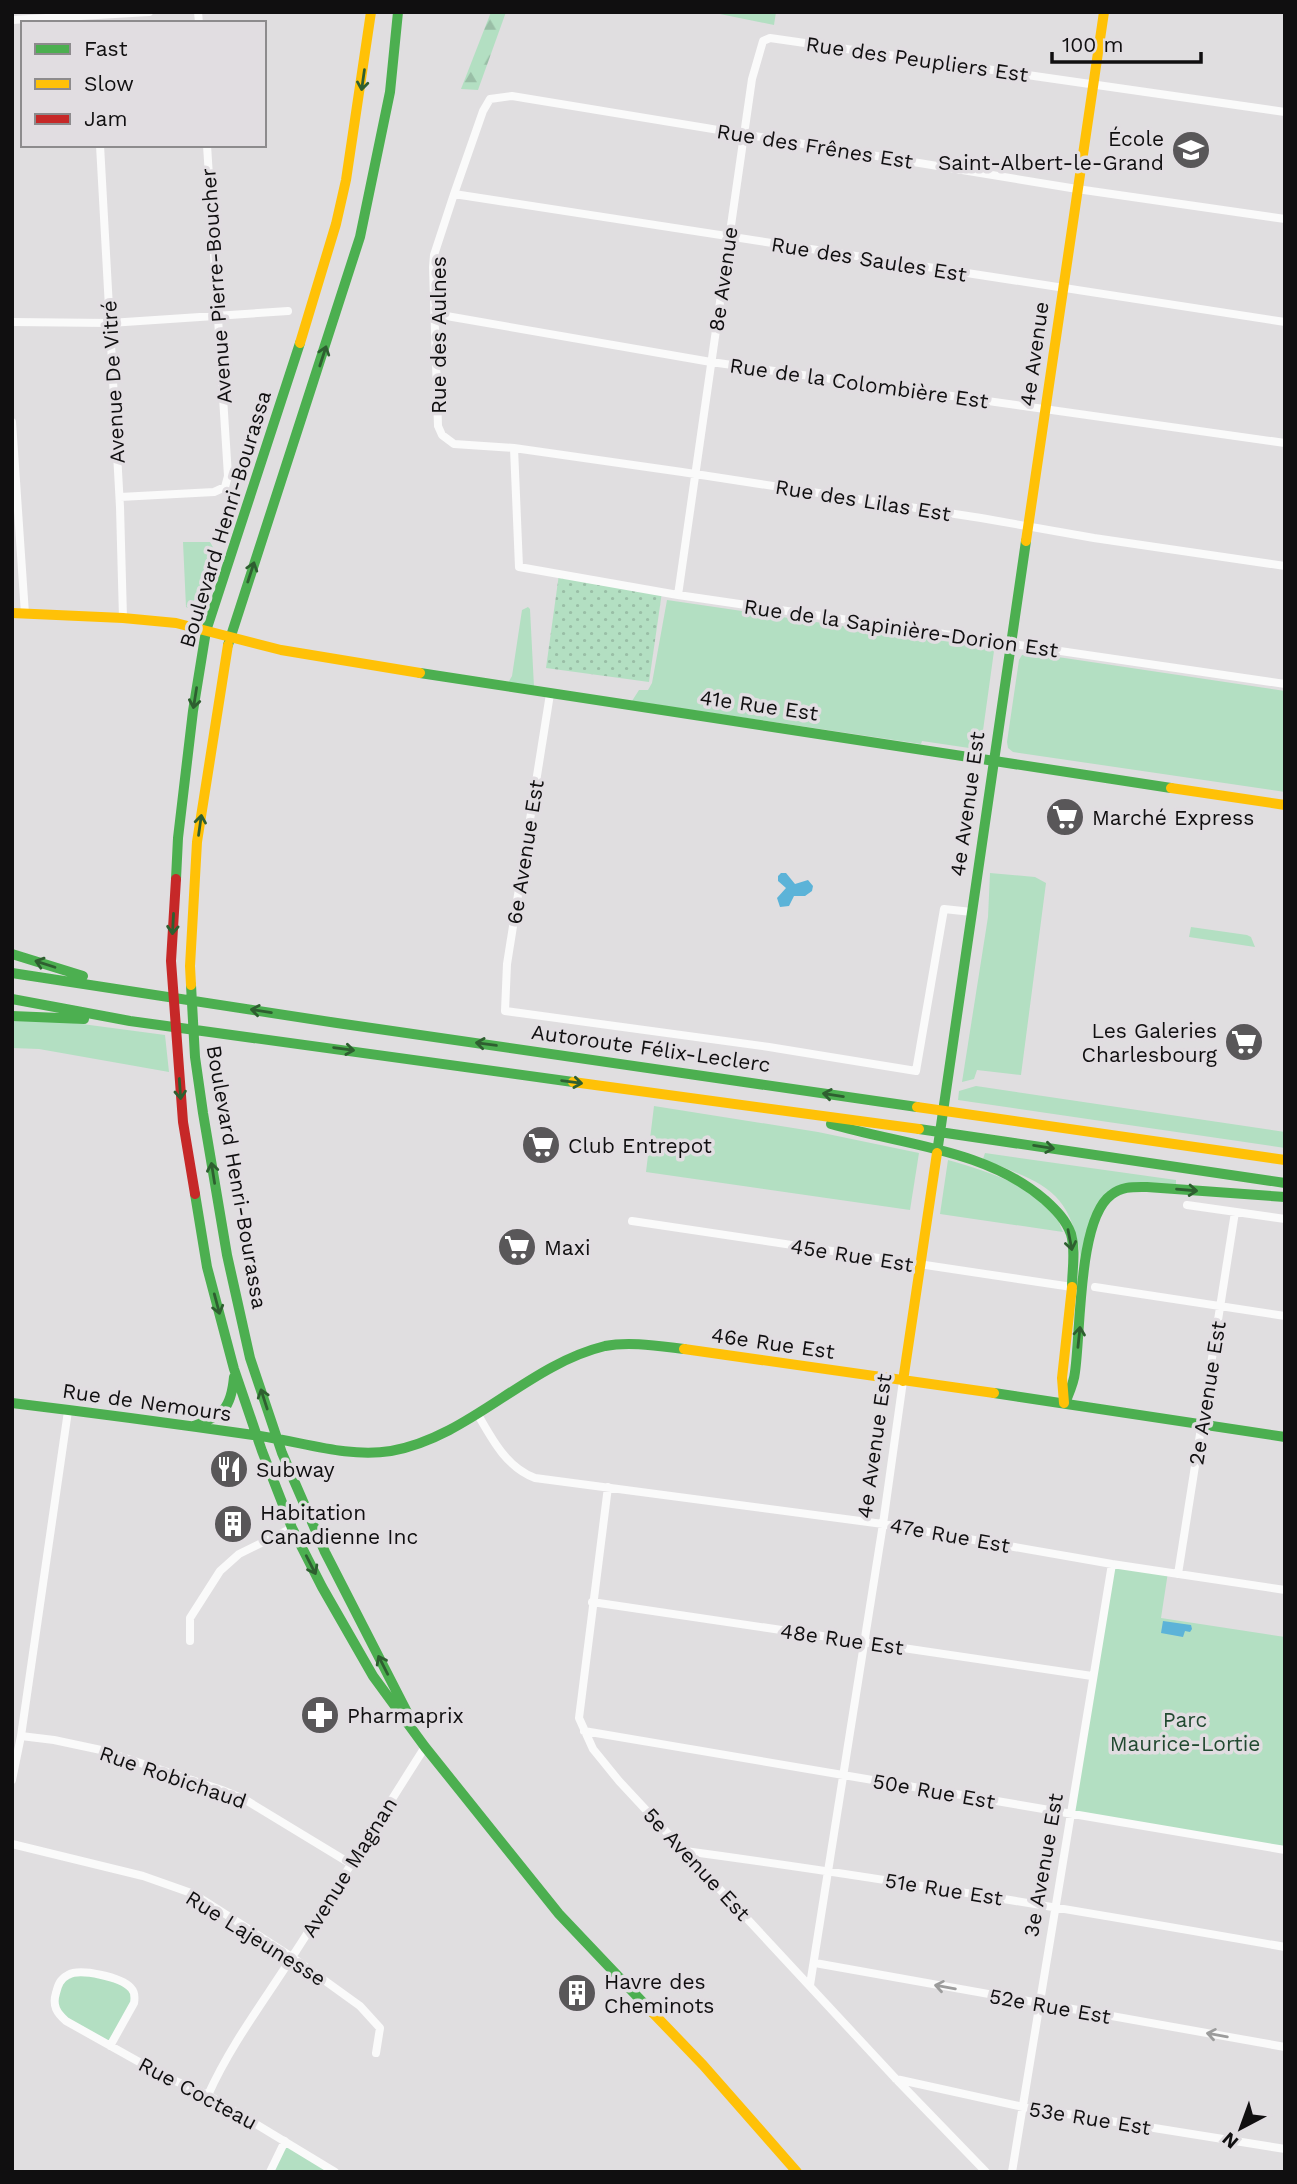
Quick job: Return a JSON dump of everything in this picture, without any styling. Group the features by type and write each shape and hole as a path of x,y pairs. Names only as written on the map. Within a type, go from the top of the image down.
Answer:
{"main road":[{"name":"Boulevard Henri-Bourassa","path":"371,12 353,141 336,224 206,631 193,711 178,838 171,961 183,1122 207,1267 234,1369 292,1528 373,1676 425,1747 559,1913 706,2068 797,2172"},
{"name":"Boulevard Henri-Bourassa","path":"398,12 390,92 360,237 229,637 197,842 190,966 195,1057 226,1255 250,1358 277,1439 325,1552 425,1747"},
{"name":"4e Avenue","path":"1001,701 1104,12"},
{"name":"41e Rue Est","path":"12,613 176,623 341,661 1285,805"},
{"name":"4e Avenue Est","path":"903,1381 1001,701"},
{"path":"12,954 125,990"},
{"name":"Autoroute Félix-Leclerc","path":"12,973 900,1105 1285,1158"},
{"name":"Autoroute Félix-Leclerc","path":"12,999 130,1021 900,1126 1285,1183"},
{"path":"12,1016 130,1021"},
{"path":"800,1113 860,1134 964,1158 1007,1173 1041,1194 1061,1216 1071,1234 1072,1287 1062,1378 1065,1403"},
{"path":"1065,1403 1075,1377 1088,1240 1094,1215 1110,1195 1127,1187 1147,1187 1285,1197"},
{"name":"46e Rue Est","path":"277,1439 362,1452 382,1452 422,1442 556,1366 581,1354 606,1346 624,1344 674,1348 1065,1403 1285,1437"},
{"path":"192,1428 218,1417 228,1409 232,1400 234,1369"},
{"name":"Rue de Nemours","path":"12,1403 277,1439"}],"street":[{"path":"12,20 149,12"},
{"name":"Rue des Peupliers Est","path":"760,46 770,38 1285,112"},
{"name":"8e Avenue","path":"678,595 751,79 760,46"},
{"name":"Rue des Frênes Est","path":"512,96 1077,189 1285,219"},
{"name":"Rue des Aulnes","path":"442,435 439,426 435,255 482,113 490,99 512,96"},
{"name":"Avenue De Vitré","path":"100,147 120,497 123,618"},
{"name":"Avenue Pierre-Boucher","path":"120,497 214,492 225,487 228,476 207,147"},
{"name":"Rue des Saules Est","path":"454,194 1285,323"},
{"path":"12,322 110,323 288,312"},
{"name":"Rue de la Colombière Est","path":"435,314 711,362 1285,443"},
{"path":"12,422 25,614"},
{"name":"Rue des Lilas Est","path":"442,435 454,444 514,448 695,474 1285,566"},
{"name":"Rue de la Sapinière-Dorion Est","path":"514,448 519,567 678,595 1285,684"},
{"name":"6e Avenue Est","path":"550,694 507,964 506,1011 769,1047 916,1071 944,909 972,912"},
{"path":"1187,1205 1285,1219"},
{"name":"2e Avenue Est","path":"1178,1574 1235,1212"},
{"name":"45e Rue Est","path":"632,1221 1072,1287"},
{"path":"1094,1287 1285,1316"},
{"name":"4e Avenue Est","path":"810,1985 865,1642 903,1381"},
{"path":"12,1780 21,1736 68,1411"},
{"name":"47e Rue Est","path":"477,1413 502,1454 519,1471 535,1478 883,1524 1112,1564 1285,1590"},
{"name":"5e Avenue Est","path":"608,1487 579,1718 593,1749 896,2079 986,2172"},
{"path":"190,1641 190,1618 220,1572 239,1554 292,1528"},
{"name":"3e Avenue Est","path":"1012,2172 1112,1564"},
{"name":"48e Rue Est","path":"592,1602 1092,1676"},
{"name":"50e Rue Est","path":"584,1731 1285,1850"},
{"name":"Rue Robichaud","path":"21,1736 101,1750 222,1790 244,1800 351,1864"},
{"name":"Avenue Magnan","path":"208,2095 222,2063 241,2032 292,1957 425,1747"},
{"name":"Rue Lajeunesse","path":"12,1844 131,1873 194,1895 292,1957 360,2006 380,2028 376,2053"},
{"name":"51e Rue Est","path":"685,1851 1055,1906 1285,1947"},
{"name":"52e Rue Est","path":"815,1963 1285,2047"},
{"name":"Rue Cocteau","path":"110,2046 134,2003 135,1995 131,1988 122,1982 84,1972 65,1976 59,1983 54,2006 66,2021 110,2046 166,2077 208,2095 335,2172"},
{"name":"53e Rue Est","path":"896,2079 1023,2107 1285,2149"},
{"path":"270,2172 285,2141"}],"green space":[{"path":"491,12 506,12 478,90 461,89"},
{"path":"710,12 776,12 774,25"},
{"path":"183,542 210,542 214,549 195,599 188,608 186,607"},
{"path":"559,574 662,592 649,682 546,668"},
{"path":"667,600 991,648 994,651 981,745 976,749 922,741 921,744 632,701 639,690 648,690 652,683"},
{"path":"528,607 534,687 508,683 512,676 522,610"},
{"path":"1031,653 1285,691 1285,792 1013,752 1008,748 1007,742 1019,660 1022,655"},
{"path":"990,873 1035,877 1046,883 1021,1075 977,1070 974,1079 962,1082 988,917"},
{"path":"1191,927 1247,935 1251,937 1255,947 1189,937"},
{"path":"12,1019 52,1020 165,1035 169,1072 39,1049 12,1048"},
{"path":"976,1086 1285,1132 1285,1148 958,1100 959,1091"},
{"path":"654,1106 818,1132 919,1153 910,1210 646,1172"},
{"path":"985,1153 1176,1180 1176,1184 1107,1193 1081,1259 1076,1235 1061,1203 1037,1183 983,1159"},
{"path":"948,1160 990,1173 1032,1194 1054,1212 1063,1232 940,1214"},
{"name":"Parc Maurice-Lortie","path":"1112,1564 1168,1572 1161,1618 1285,1637 1285,1850 1071,1814"},
{"path":"72,1973 123,1982 135,1995 110,2046 66,2021 54,1998 59,1983"},
{"path":"285,2141 335,2172 270,2172"}],"water":[{"path":"781,873 786,873 795,884 808,880 813,886 812,891 805,896 794,896 789,906 780,907 777,898 786,888 778,881"},
{"path":"1163,1621 1191,1625 1192,1629 1190,1632 1185,1631 1183,1637 1161,1633"}],"traffic: fast":[{"path":"228,645 360,237 390,92 398,12"},
{"path":"176,879 178,838 193,711 206,631 300,343"},
{"path":"937,1153 1026,541"},
{"path":"420,673 1171,788"},
{"path":"12,954 83,976"},
{"path":"12,973 917,1107"},
{"path":"191,985 195,1057 203,1113 227,1255 250,1358 282,1453 325,1552 408,1714"},
{"path":"12,999 130,1021 573,1082"},
{"path":"12,1016 84,1019"},
{"path":"831,1124 970,1159 1022,1183 1045,1200 1069,1229 1073,1247 1072,1287"},
{"path":"919,1129 1285,1183"},
{"path":"1065,1403 1074,1376 1083,1277 1092,1227 1100,1208 1111,1195 1124,1189 1147,1187 1285,1197"},
{"path":"195,1194 207,1267 234,1369 292,1528 322,1587 373,1676 425,1747 559,1914 652,2012"},
{"path":"12,1403 260,1436 342,1451 375,1453 420,1443 447,1431 550,1368 577,1355 605,1346 624,1344 684,1349"},
{"path":"194,1426 224,1409 231,1397 234,1377"},
{"path":"994,1393 1285,1437"}],"traffic: slow":[{"path":"300,343 336,224 346,180 371,12"},
{"path":"1026,541 1104,12"},
{"path":"12,613 176,623 281,650 420,673"},
{"path":"191,985 197,842 228,645"},
{"path":"1171,788 1285,805"},
{"path":"573,1082 919,1129"},
{"path":"917,1107 1285,1160"},
{"path":"903,1381 937,1153"},
{"path":"1064,1403 1062,1378 1072,1287"},
{"path":"684,1349 994,1393"},
{"path":"652,2012 703,2065 797,2172"}],"traffic: jam":[{"path":"176,879 171,961 183,1122 195,1194"}],"place":[{"name":"École Saint-Albert-le-Grand","path":"1191,150"},
{"name":"Marché Express","path":"1065,817"},
{"name":"Les Galeries Charlesbourg","path":"1244,1042"},
{"name":"Club Entrepot","path":"541,1145"},
{"name":"Maxi","path":"517,1247"},
{"name":"Subway","path":"229,1469"},
{"name":"Habitation Canadienne Inc","path":"233,1524"},
{"name":"Pharmaprix","path":"320,1715"},
{"name":"Havre des Cheminots","path":"577,1993"}]}
